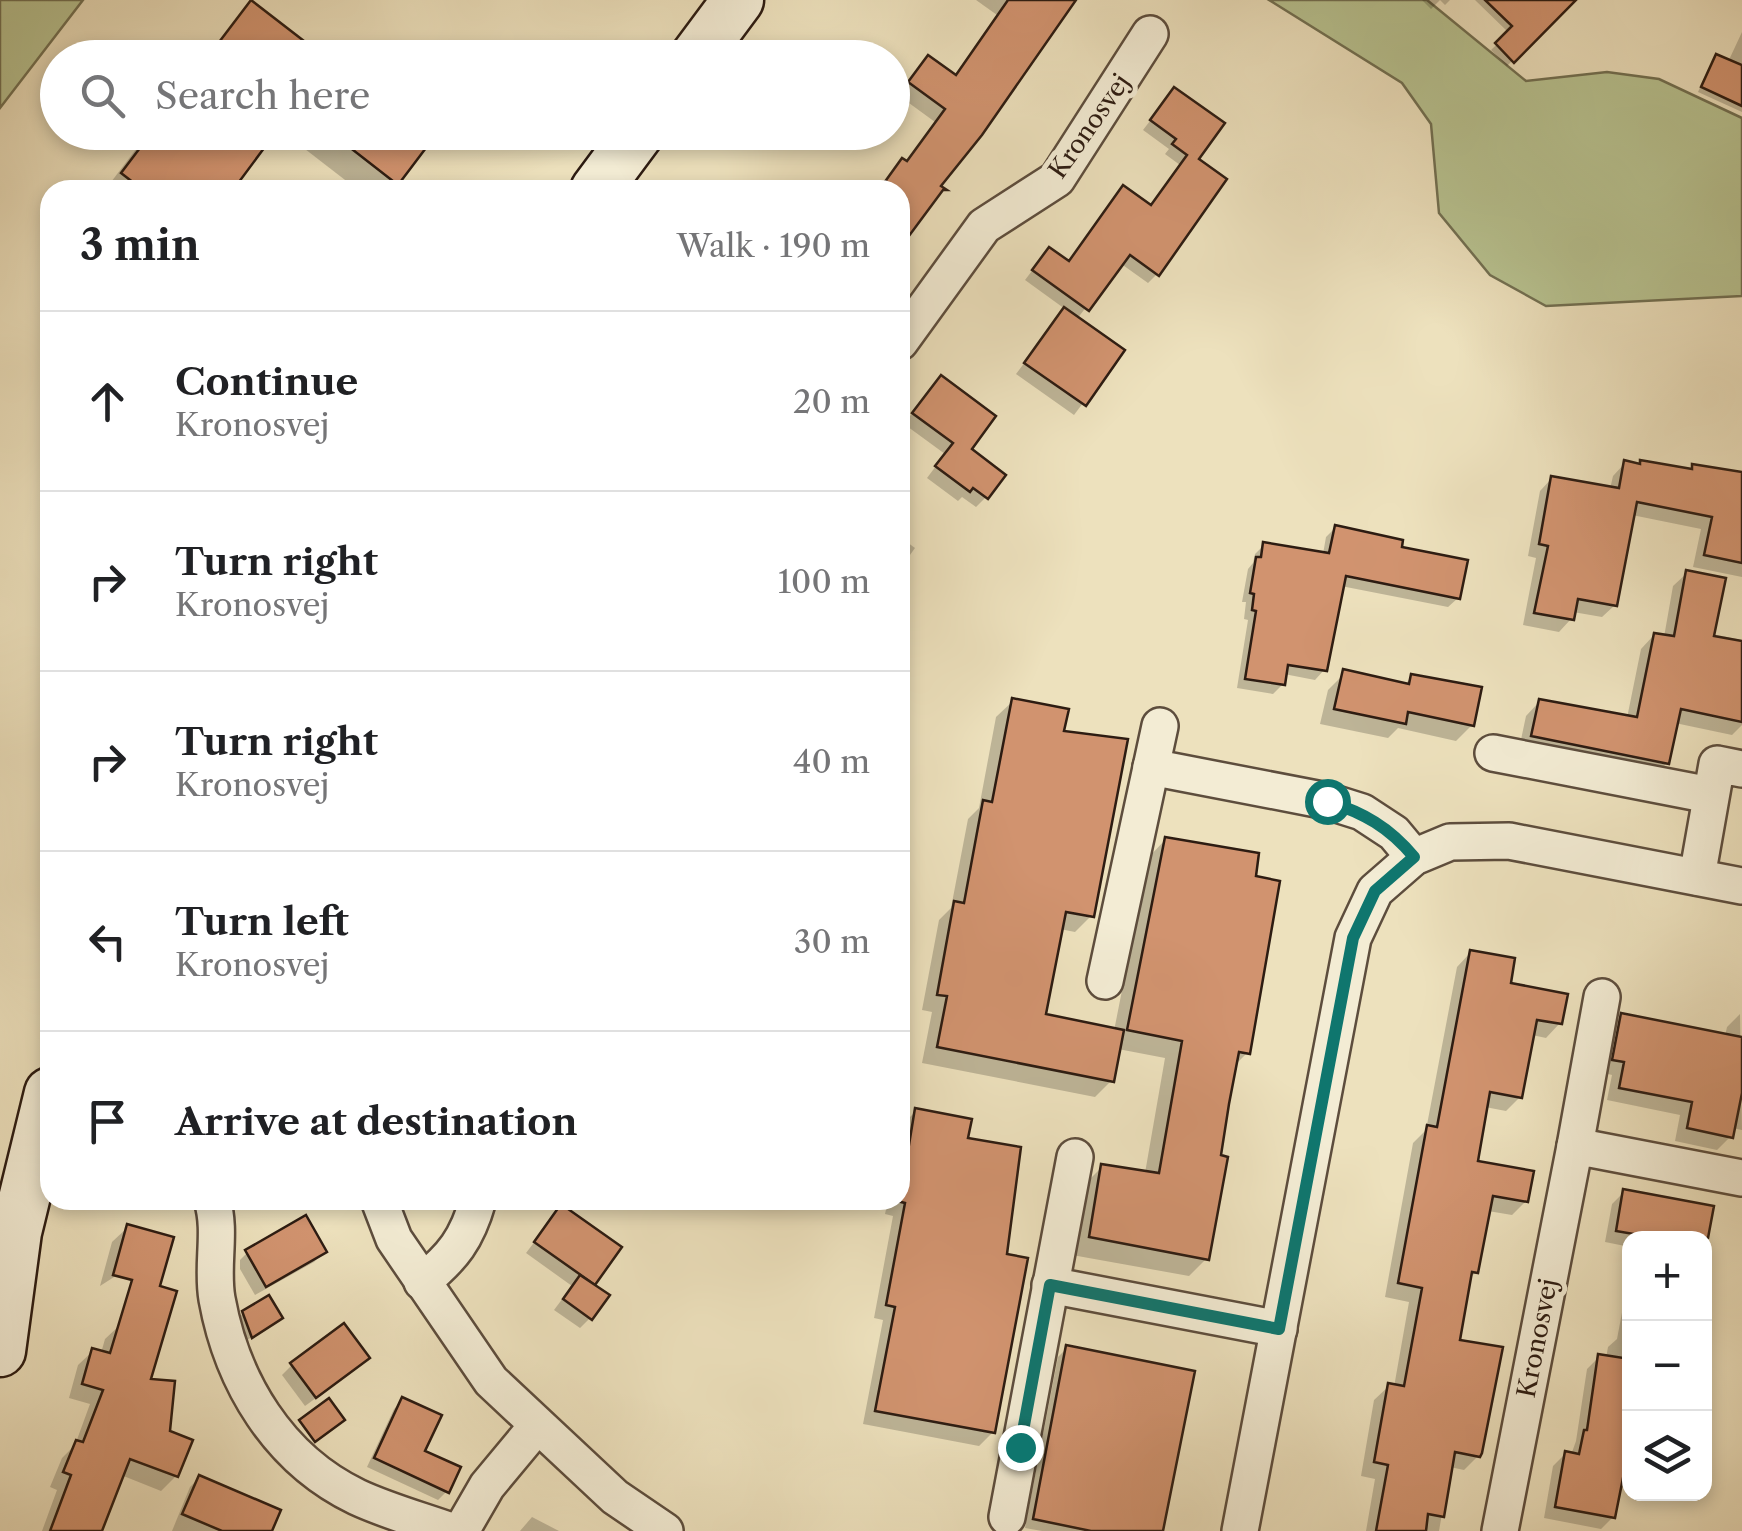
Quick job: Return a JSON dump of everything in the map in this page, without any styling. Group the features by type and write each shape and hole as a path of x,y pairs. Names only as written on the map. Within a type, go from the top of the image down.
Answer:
{"street":[{"path":"708,40 738,0"},
{"name":"Kronosvej","path":"910,328 984,226 1057,180 1150,34"},
{"path":"603,180 626,150"},
{"path":"1105,981 1160,726"},
{"path":"1494,753 1710,795"},
{"path":"1697,877 1717,764 1742,769"},
{"path":"1151,767 1327,801 1362,812 1394,833 1414,857"},
{"path":"1240,1531 1353,938 1375,891 1414,857 1450,842 1509,841 1742,886"},
{"name":"Kronosvej","path":"1500,1531 1602,997"},
{"path":"0,1351 16,1232 40,1134"},
{"path":"1574,1146 1742,1178"},
{"path":"1007,1517 1076,1157"},
{"path":"215,1210 215,1285 224,1338 244,1387 273,1431 311,1468 356,1496 450,1531"},
{"path":"383,1210 394,1239 490,1381 615,1497 665,1531"},
{"path":"422,1282 448,1261 467,1233 475,1210"},
{"path":"1050,1285 1279,1329"},
{"path":"461,1531 487,1486 536,1426"}],"green space":[{"path":"0,0 83,0 52,40 40,40 40,56 0,108"},
{"path":"1269,0 1427,0 1526,81 1607,72 1659,79 1742,118 1742,296 1546,306 1490,275 1439,213 1431,124 1402,83"}],"building":[{"path":"251,0 303,40 221,40"},
{"path":"1008,0 1076,0 982,135 941,186 947,190 943,190 910,235 910,180 886,180 902,158 907,161 945,109 910,83 910,79 928,55 956,75"},
{"path":"1485,0 1576,0 1514,63 1495,43 1512,26"},
{"path":"1716,54 1742,65 1742,106 1701,87"},
{"path":"1174,87 1225,123 1199,159 1227,179 1159,276 1130,255 1089,311 1032,270 1049,247 1069,261 1123,185 1151,205 1187,155 1172,144 1176,139 1150,120"},
{"path":"138,150 263,150 240,180 130,180 121,173"},
{"path":"353,150 424,150 402,180 392,180"},
{"path":"1064,307 1125,350 1086,406 1024,363"},
{"path":"941,375 996,416 972,449 1006,475 988,499 973,488 970,492 935,466 953,443 912,413"},
{"path":"1624,460 1742,472 1742,563 1704,555 1712,517 1637,502 1617,606 1578,599 1574,620 1534,613 1548,546 1539,544 1551,476 1619,488"},
{"path":"1335,525 1403,540 1402,547 1468,560 1460,599 1346,576 1327,671 1288,665 1285,685 1245,679 1256,611 1252,610 1254,594 1250,593 1256,557 1261,557 1263,542 1329,553"},
{"path":"1686,570 1726,578 1714,636 1742,641 1742,722 1681,709 1669,764 1531,736 1539,699 1637,717 1654,633 1674,636"},
{"path":"1343,669 1409,684 1411,674 1482,687 1474,726 1408,712 1406,724 1334,709"},
{"path":"1012,698 1069,709 1064,731 1128,739 1094,917 1066,912 1046,1014 1124,1030 1114,1082 937,1047 947,996 937,995 954,901 964,903 983,800 992,802"},
{"path":"1165,837 1259,853 1256,876 1280,881 1250,1054 1239,1052 1229,1104 1221,1155 1228,1157 1209,1260 1089,1237 1101,1164 1159,1173 1182,1041 1127,1030"},
{"path":"1470,950 1515,958 1511,983 1568,994 1562,1024 1537,1020 1522,1098 1490,1092 1478,1161 1534,1171 1528,1202 1493,1196 1478,1273 1472,1272 1460,1340 1503,1347 1482,1453 1480,1457 1455,1452 1444,1517 1428,1514 1426,1531 1376,1531 1388,1465 1374,1462 1388,1383 1404,1386 1422,1288 1398,1283 1427,1125 1437,1127"},
{"path":"1621,1013 1742,1037 1742,1093 1733,1138 1687,1128 1692,1102 1619,1088 1624,1062 1612,1060"},
{"path":"915,1108 972,1119 968,1138 1021,1147 1007,1254 1028,1258 995,1433 875,1411 895,1307 886,1305 904,1210 910,1210 910,1139"},
{"path":"1623,1189 1714,1206 1709,1231 1616,1231"},
{"path":"557,1210 570,1210 622,1247 595,1285 534,1242"},
{"path":"306,1215 327,1252 266,1287 245,1250"},
{"path":"127,1224 174,1237 160,1286 177,1291 151,1379 175,1381 170,1431 193,1440 178,1477 130,1459 102,1531 50,1531 71,1475 63,1472 76,1440 83,1442 103,1390 82,1384 92,1348 110,1353 132,1280 113,1275"},
{"path":"580,1275 610,1295 592,1320 563,1299"},
{"path":"269,1295 283,1318 252,1338 242,1311"},
{"path":"344,1323 370,1358 316,1398 290,1363"},
{"path":"1066,1345 1195,1371 1163,1531 1091,1531 1033,1519"},
{"path":"1598,1354 1622,1358 1622,1483 1615,1518 1555,1507 1565,1451 1579,1454 1587,1430"},
{"path":"402,1397 442,1415 425,1451 461,1467 449,1493 374,1458"},
{"path":"329,1398 345,1420 315,1442 299,1420"},
{"path":"199,1475 281,1510 272,1531 222,1531 182,1514"}],"route":[{"path":"1020,1447 1050,1285 1279,1329 1353,938 1375,891 1414,857 1394,833 1362,812 1327,801"}]}
